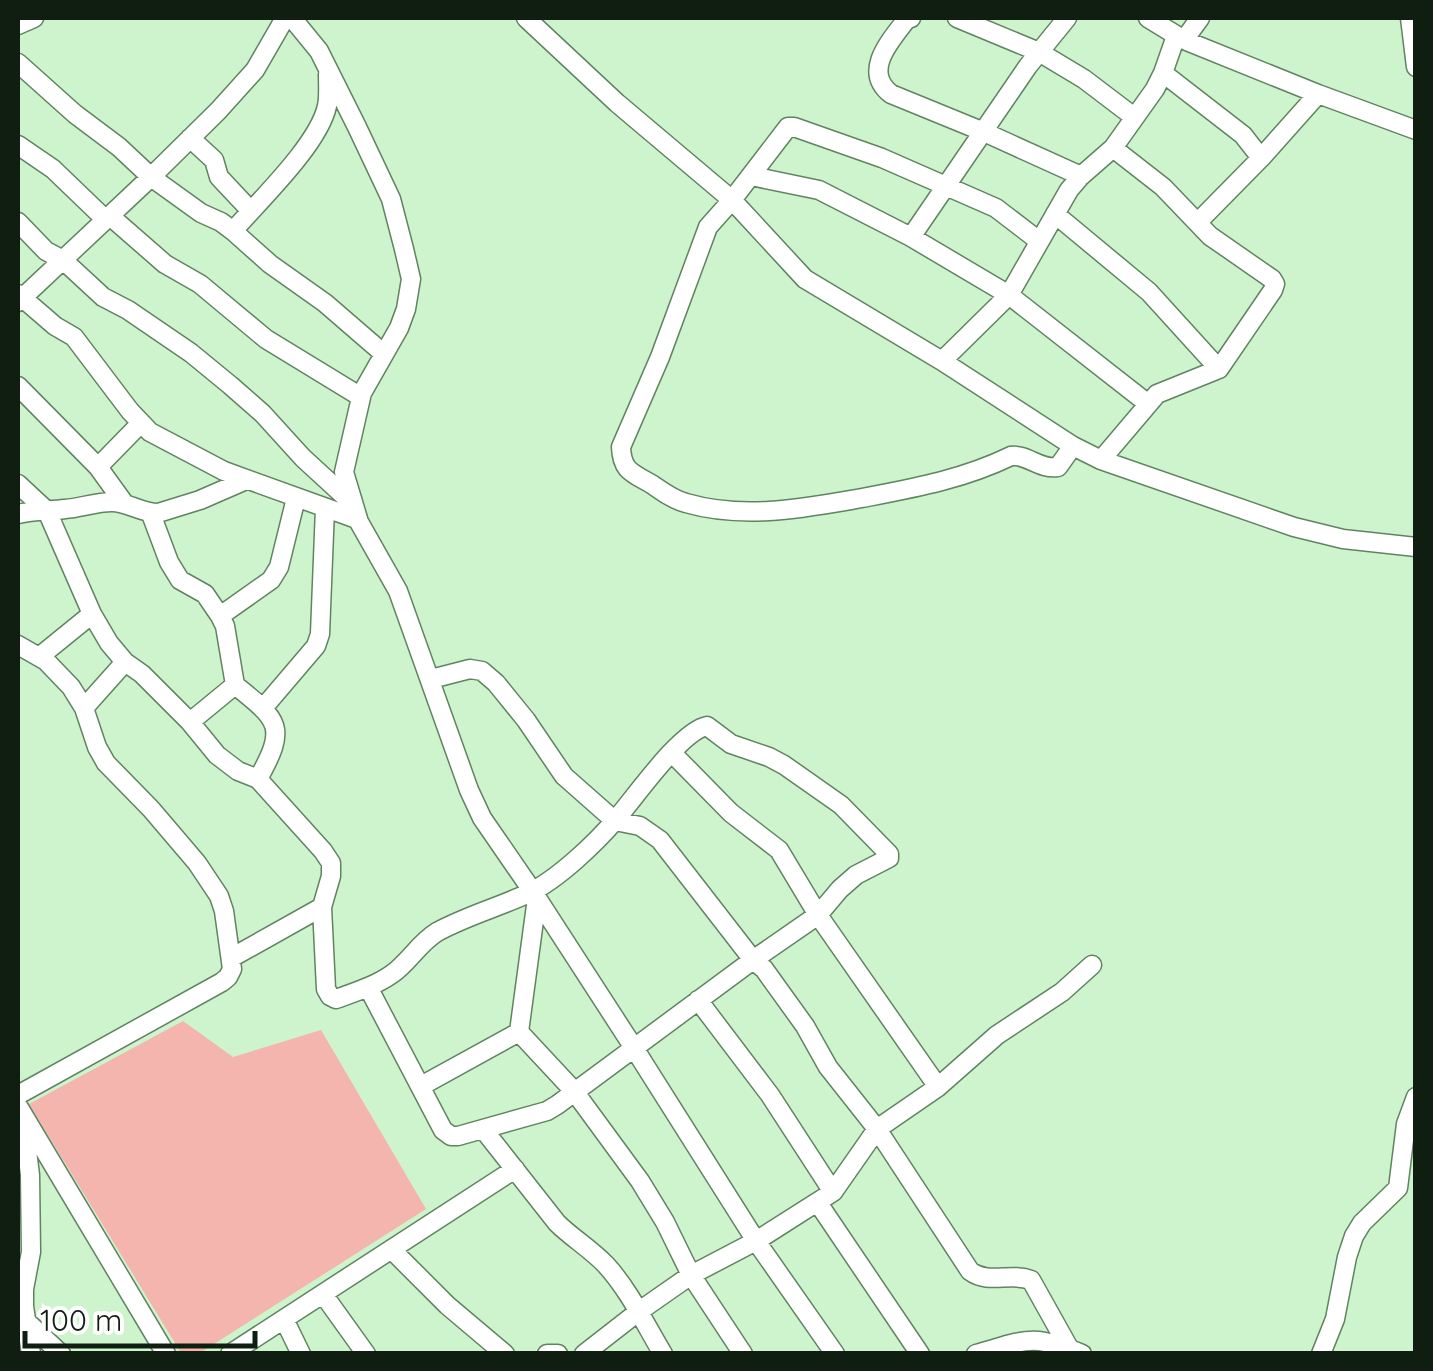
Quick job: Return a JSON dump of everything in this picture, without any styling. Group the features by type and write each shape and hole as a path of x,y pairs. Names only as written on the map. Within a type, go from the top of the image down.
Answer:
{"street":[{"path":"18,25 34,18"},
{"path":"284,18 255,70 108,218 19,298 74,337 150,432 246,480 325,508 354,511"},
{"path":"292,18 319,51 391,198 410,279 400,328 361,397 344,472 354,511 398,591 482,818 756,1242 835,1354"},
{"path":"526,18 617,103 732,200 806,278 1074,446 1101,460 1294,528 1344,539 1416,546"},
{"path":"911,18 883,52 876,71 881,86 890,94 1080,176"},
{"path":"957,18 1039,52 1084,79 1134,117"},
{"path":"911,237 1039,52 1067,18"},
{"path":"1148,18 1180,38 1416,130"},
{"path":"942,361 1009,296 1069,190 1113,148 1164,73 1180,38 1200,18"},
{"path":"1410,18 1416,68"},
{"path":"18,63 151,176 233,231 384,354"},
{"path":"233,231 298,159 326,110 328,71"},
{"path":"1164,73 1243,136 1261,158"},
{"path":"1198,222 1318,94"},
{"path":"1040,241 996,208 882,158 788,127 702,239 660,357 621,447 621,462 676,500 781,512 966,476 1010,456 1018,455 1048,468 1058,467 1074,446"},
{"path":"190,138 214,160 219,177 250,211"},
{"path":"18,145 62,177 76,194 166,264 200,284 266,338 361,397"},
{"path":"1101,460 1156,394 1219,368 1274,284 1222,246 1162,187 1113,148"},
{"path":"751,176 819,190 911,237 1009,296 1147,403"},
{"path":"1055,214 1149,292 1219,368"},
{"path":"18,222 46,251 63,260 103,297 191,353 230,385 263,414 354,511"},
{"path":"18,386 98,467 124,503"},
{"path":"98,467 141,424"},
{"path":"18,514 111,502 151,514 177,508 246,480"},
{"path":"18,484 47,512 109,643 217,754 238,771 258,780 324,851 331,864 322,907 326,989 336,999 394,973 437,933 535,895 615,821 672,753 700,727 707,726 732,744 784,765 841,805 889,854 886,861 848,882 818,916 547,1111 458,1136 450,1136 444,1130 368,987"},
{"path":"220,616 271,580 279,567 296,498"},
{"path":"264,707 316,646 320,634 325,508"},
{"path":"151,514 180,580 204,594 220,616 236,685 272,718 276,734 274,751 258,780"},
{"path":"39,656 92,614"},
{"path":"18,645 60,674 84,708 97,748 106,762 170,829 219,896 232,968 222,982 18,1096"},
{"path":"84,708 125,662"},
{"path":"431,679 470,668 482,672 496,682 526,720 564,776 615,821 640,826 660,840 753,960 764,968 805,1026 820,1056 877,1129 970,1271 980,1278 1031,1280 1075,1351"},
{"path":"190,722 236,685"},
{"path":"672,753 732,813 778,850 818,916 938,1087"},
{"path":"519,1032 535,895"},
{"path":"231,958 322,907"},
{"path":"584,1354 691,1275 756,1242 825,1197 877,1129 938,1087 997,1035 1062,992 1092,965"},
{"path":"698,1000 770,1095 825,1197 920,1354"},
{"path":"421,1086 519,1032"},
{"path":"519,1032 574,1090 652,1198 691,1275 743,1354"},
{"path":"1321,1354 1335,1319 1354,1236 1398,1188 1406,1124 1416,1098"},
{"path":"18,1107 30,1175 31,1252 22,1321 31,1354"},
{"path":"18,1107 166,1354"},
{"path":"483,1129 571,1237 603,1262 663,1354"},
{"path":"232,1353 515,1169"},
{"path":"392,1250 447,1305 505,1354"},
{"path":"323,1294 366,1354"},
{"path":"284,1319 302,1354"},
{"path":"22,1321 62,1354"},
{"path":"976,1354 1025,1340 1042,1340 1075,1351"},
{"path":"547,1354 558,1354"}],"shaded area":[{"path":"183,1021 233,1057 321,1030 426,1209 200,1353 181,1353 29,1104"}]}
